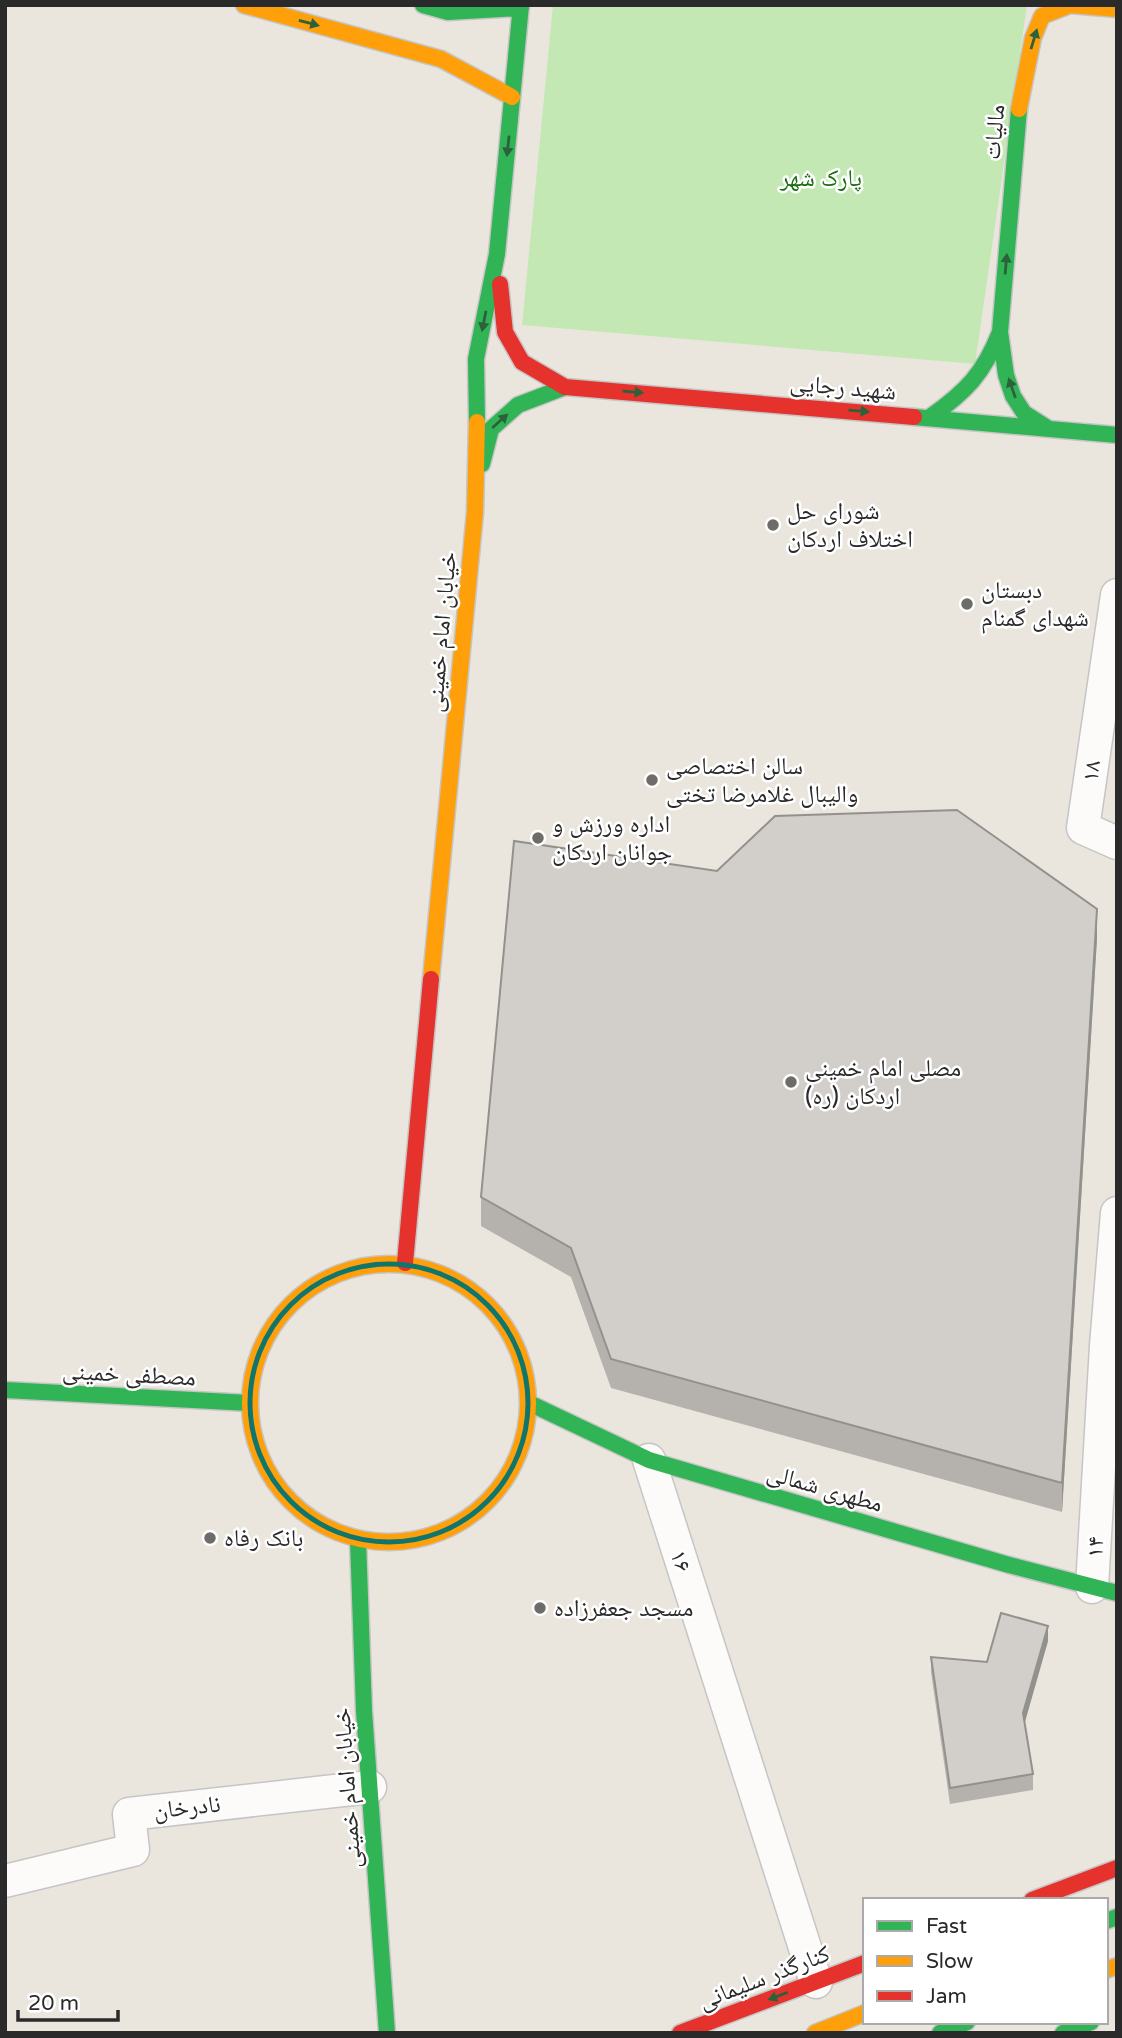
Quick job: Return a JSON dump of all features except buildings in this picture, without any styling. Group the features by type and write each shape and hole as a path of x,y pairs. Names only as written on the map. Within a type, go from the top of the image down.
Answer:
{"main road":[{"path":"244,5 441,59 512,97"},
{"path":"423,5 448,12 521,7"},
{"name":"مالیات","path":"1000,332 1020,96 1033,38 1042,16 1070,5 1117,9"},
{"name":"خیابان امام خمینی","path":"405,1263 477,483 476,359 497,254 521,7"},
{"path":"497,254 505,332 522,362 565,387"},
{"path":"930,417 975,381 990,358 1000,332"},
{"path":"1000,332 1004,364 1013,396 1024,413 1049,429"},
{"path":"477,483 491,429 518,405 565,387"},
{"name":"شهید رجایی","path":"565,387 1117,435"},
{"path":"405,1263 444,1274 479,1295 506,1326 523,1363 528,1403 523,1445 504,1482 476,1513 440,1534 399,1543 358,1540 314,1522 280,1490 257,1450 249,1403 257,1357 279,1316 315,1284 358,1266 405,1263"},
{"name":"مصطفی خمینی","path":"5,1390 249,1403"},
{"name":"مطهری شمالی","path":"528,1403 649,1460 1009,1566 1105,1590"},
{"name":"خیابان امام خمینی","path":"358,1540 370,1787 387,2033"},
{"path":"1037,1898 1117,1868"},
{"name":"کنارگذر سلیمانی","path":"680,2033 863,1964"},
{"path":"815,2033 863,2015"},
{"path":"940,2033 962,2024"},
{"path":"1063,2033 1086,2024"}],"street":[{"name":"۱۸","path":"1117,595 1083,828 1117,843"},
{"name":"۱۴","path":"1105,1590 1106,1346 1117,1213"},
{"name":"۱۶","path":"649,1460 816,1982"},
{"name":"نادرخان","path":"5,1881 133,1850 129,1814 370,1787"}],"highlighted area":[{"path":"405,1263 444,1274 479,1295 506,1326 523,1363 529,1403 522,1445 504,1482 476,1513 440,1534 399,1543 358,1540 314,1522 280,1491 257,1450 249,1403 257,1357 279,1316 315,1284 358,1266"}],"green space":[{"name":"پارک شهر","path":"553,5 1027,5 975,364 522,325"}],"traffic: fast":[{"path":"423,5 448,12 521,8"},
{"path":"477,422 476,359 497,254 521,5"},
{"path":"1019,109 1000,332 1006,375 1013,396 1024,413 1049,429"},
{"path":"930,417 973,380 1000,332"},
{"path":"482,464 491,429 518,405 565,387"},
{"path":"914,417 1117,435"},
{"path":"5,1390 249,1403"},
{"path":"529,1403 649,1460 1009,1565 1117,1593"},
{"path":"358,1540 364,1711 387,2033"},
{"path":"1108,1920 1117,1917"},
{"path":"940,2033 962,2024"},
{"path":"1063,2033 1086,2024"}],"traffic: slow":[{"path":"244,5 441,59 512,97"},
{"path":"1019,109 1033,38 1042,16 1070,5 1117,9"},
{"path":"431,979 475,512 477,422"},
{"path":"389,1264 416,1267 442,1275 466,1288 487,1305 504,1326 517,1350 525,1376 528,1403 525,1430 517,1456 504,1480 487,1501 466,1518 442,1531 416,1539 389,1542 362,1539 336,1531 312,1518 291,1501 274,1480 261,1456 253,1430 250,1403 253,1376 261,1350 274,1326 291,1305 312,1288 336,1275 362,1267 389,1264"},
{"path":"1108,1969 1117,1966"},
{"path":"815,2033 863,2014"}],"traffic: jam":[{"path":"500,284 505,332 522,362 565,387 914,417"},
{"path":"405,1263 431,979"},
{"path":"1037,1898 1117,1868"},
{"path":"680,2033 863,1964"}],"place":[{"name":"شورای حل اختلاف اردکان","path":"773,525"},
{"name":"دبستان شهدای گمنام","path":"967,604"},
{"name":"سالن اختصاصی والیبال غلامرضا تختی","path":"652,780"},
{"name":"اداره ورزش و جوانان اردکان","path":"538,838"},
{"name":"مصلی امام خمینی (ره) اردکان","path":"791,1082"},
{"name":"بانک رفاه","path":"210,1538"},
{"name":"مسجد جعفرزاده","path":"540,1608"}]}
